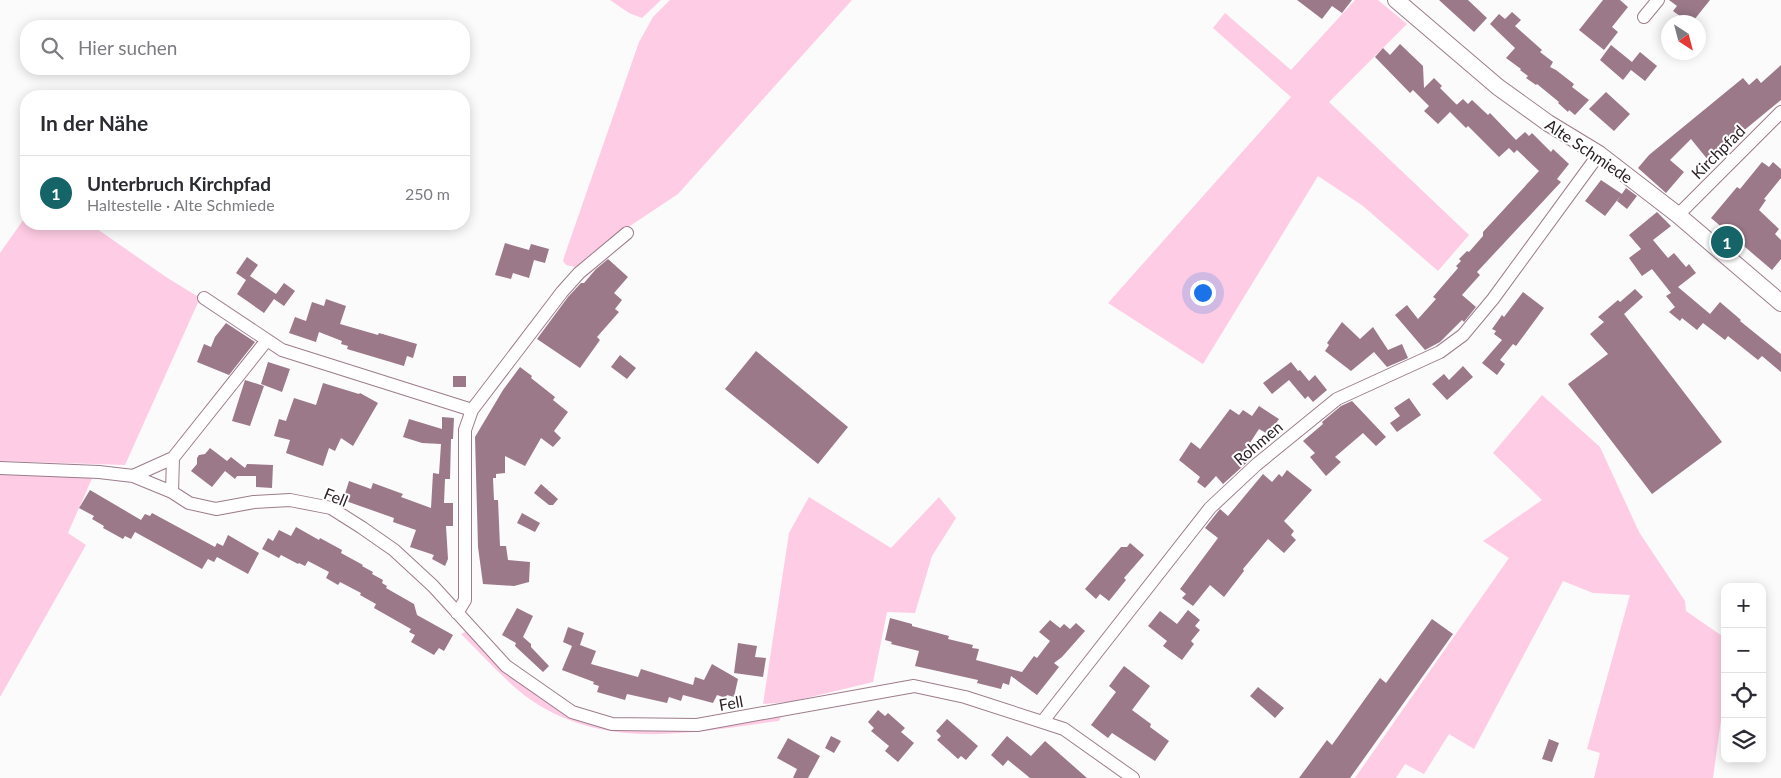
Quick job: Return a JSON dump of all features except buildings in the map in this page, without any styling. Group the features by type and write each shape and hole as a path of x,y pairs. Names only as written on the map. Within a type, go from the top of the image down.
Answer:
{"street":[{"name":"Alte Schmiede","path":"1396,0 1498,87 1548,123 1599,154 1678,215 1781,303"},
{"path":"1644,17 1658,0"},
{"name":"Kirchpfad","path":"1678,215 1781,112"},
{"name":"Rohmen","path":"1043,721 1210,508 1256,465 1337,399 1440,352 1463,335 1493,299 1599,154"},
{"path":"457,612 465,600 465,430 472,410 562,292 579,273 627,233"},
{"path":"204,298 282,350 472,410"},
{"path":"133,476 173,458 267,340"},
{"path":"172,492 173,458"},
{"name":"Fell","path":"0,468 98,472 133,476 172,492 189,503 216,509 254,502 290,500 331,508 394,550 433,586 506,666 572,712 612,724 697,725 914,686 965,697 1043,721"},
{"path":"1043,721 1064,729 1133,778"}],"shaded area":[{"path":"610,0 661,0 642,18 629,13"},
{"path":"670,0 852,0 678,194 606,242 575,267 566,265 563,261 564,257 639,42 653,17"},
{"path":"1355,0 1378,0 1407,24 1329,102 1469,235 1438,271 1363,206 1318,176 1203,364 1108,303 1291,97 1213,28 1225,13 1291,70"},
{"path":"20,225 20,230 99,230 200,298 125,465 0,461 0,253"},
{"path":"1542,395 1600,447 1639,532 1685,601 1686,611 1721,635 1721,720 1713,778 1594,778 1600,753 1587,749 1630,595 1593,593 1563,581 1474,749 1449,734 1424,774 1405,764 1396,778 1355,778 1509,558 1483,541 1542,500 1493,453"},
{"path":"0,471 93,476 68,533 86,545 0,697"},
{"path":"809,497 891,548 939,497 956,518 932,556 915,613 887,612 873,682 790,702 763,704 789,533"},
{"path":"469,633 550,700 630,727 782,715 779,721 683,733 621,732 590,727 560,716 521,693 461,634"}],"place":[{"name":"Unterbruch Kirchpfad","path":"1727,242"}]}
